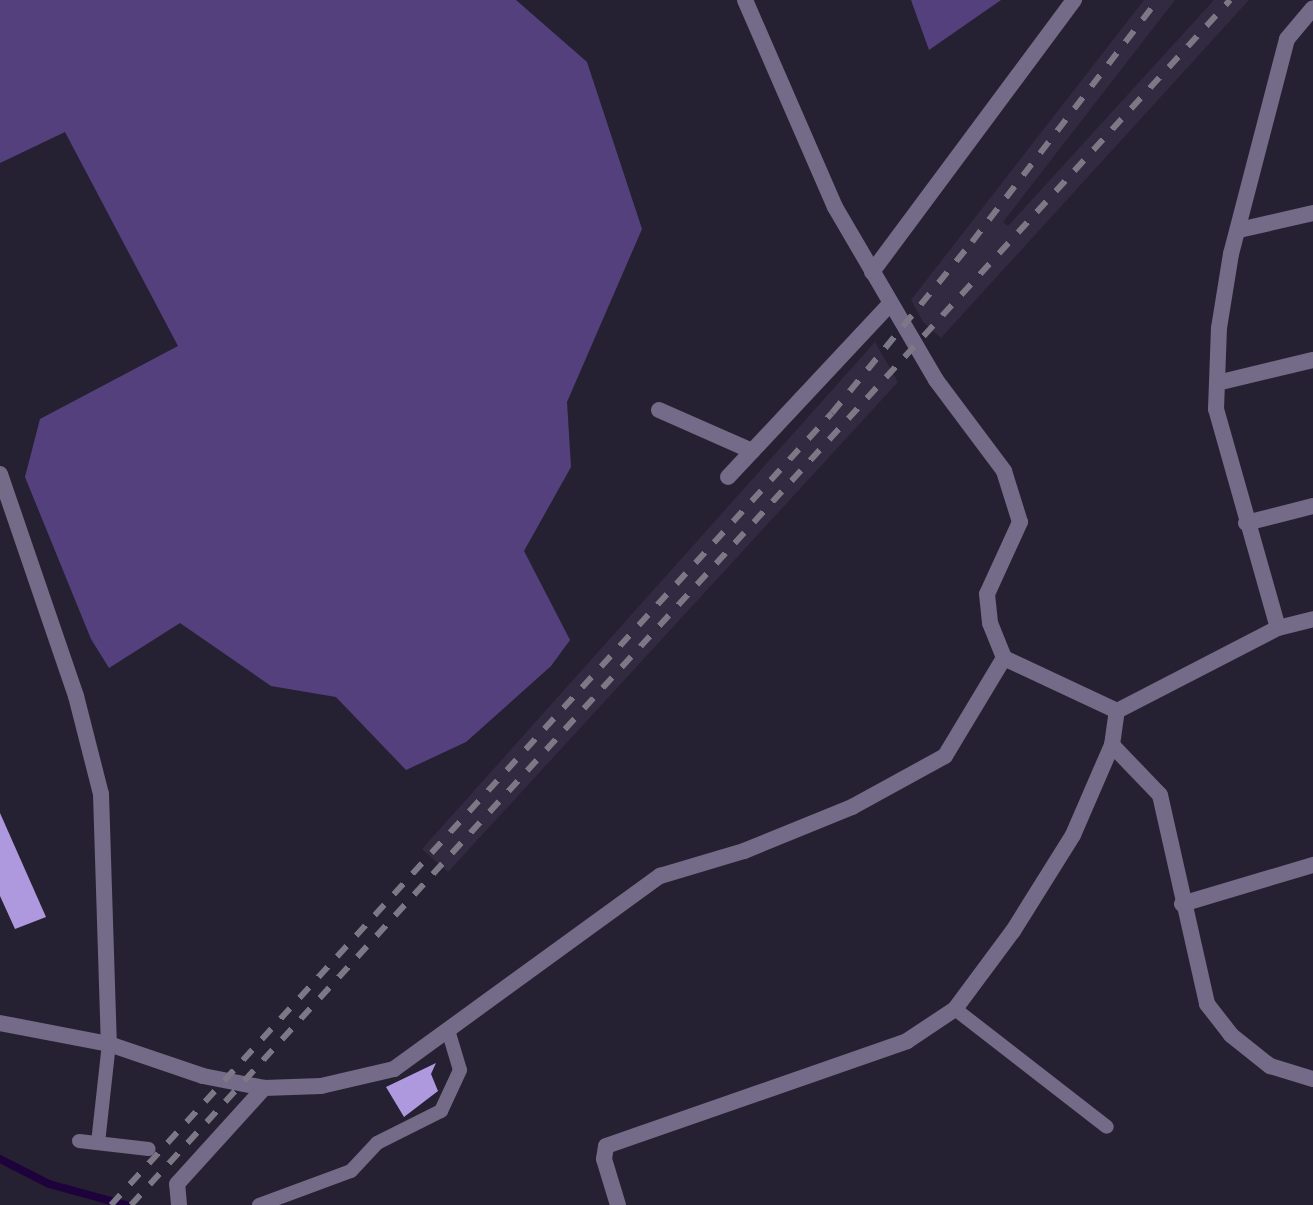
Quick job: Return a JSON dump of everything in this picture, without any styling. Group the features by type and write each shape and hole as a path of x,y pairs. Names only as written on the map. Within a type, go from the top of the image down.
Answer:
{"street":[{"path":"745,0 835,207 936,380 1004,471 1020,522 987,594 990,623 1004,658 1117,711"},
{"path":"872,272 1074,0"},
{"path":"1278,628 1216,409 1219,328 1239,230 1287,39 1313,8"},
{"path":"1239,230 1313,213"},
{"path":"728,477 890,304"},
{"path":"1217,383 1313,360"},
{"path":"659,410 752,451"},
{"path":"0,474 76,696 101,794 109,1044"},
{"path":"1246,523 1313,506"},
{"path":"1117,711 1278,628 1313,619"},
{"path":"0,1023 109,1044 203,1076 264,1088 321,1086 394,1069 660,876 744,851 852,807 945,756 1004,658"},
{"path":"618,1205 604,1159 606,1146 907,1041 955,1009 1013,931 1073,835 1112,745 1117,711"},
{"path":"1112,745 1160,795 1182,904 1207,1004 1231,1035 1270,1066 1313,1079"},
{"path":"1182,904 1313,865"},
{"path":"179,1205 177,1184 264,1088"}],"lane":[{"path":"955,1009 1107,1127"},
{"path":"259,1205 351,1171 377,1143 441,1111 460,1070 448,1030"},
{"path":"98,1143 109,1044"},
{"path":"79,1141 149,1149"}],"shaded area":[{"path":"0,0 516,0 587,62 642,229 567,402 571,467 524,551 570,640 551,666 466,742 406,770 336,697 271,686 180,623 109,668 91,639 25,477 40,419 178,346 65,132 0,163"},
{"path":"911,0 1001,0 929,50"},
{"path":"1144,0 1175,0 1003,222 1008,226 1214,0 1249,0 941,338 923,322 911,300"},
{"path":"875,342 898,382 448,872 422,849"}],"building":[{"path":"0,813 46,917 15,929 0,896"},
{"path":"436,1063 431,1074 438,1091 404,1117 386,1087"}],"waterway":[{"path":"0,1159 49,1184 126,1205"}],"railway":[{"path":"111,1205 832,413 972,242 1158,0"},
{"path":"131,1205 1230,0"}]}
